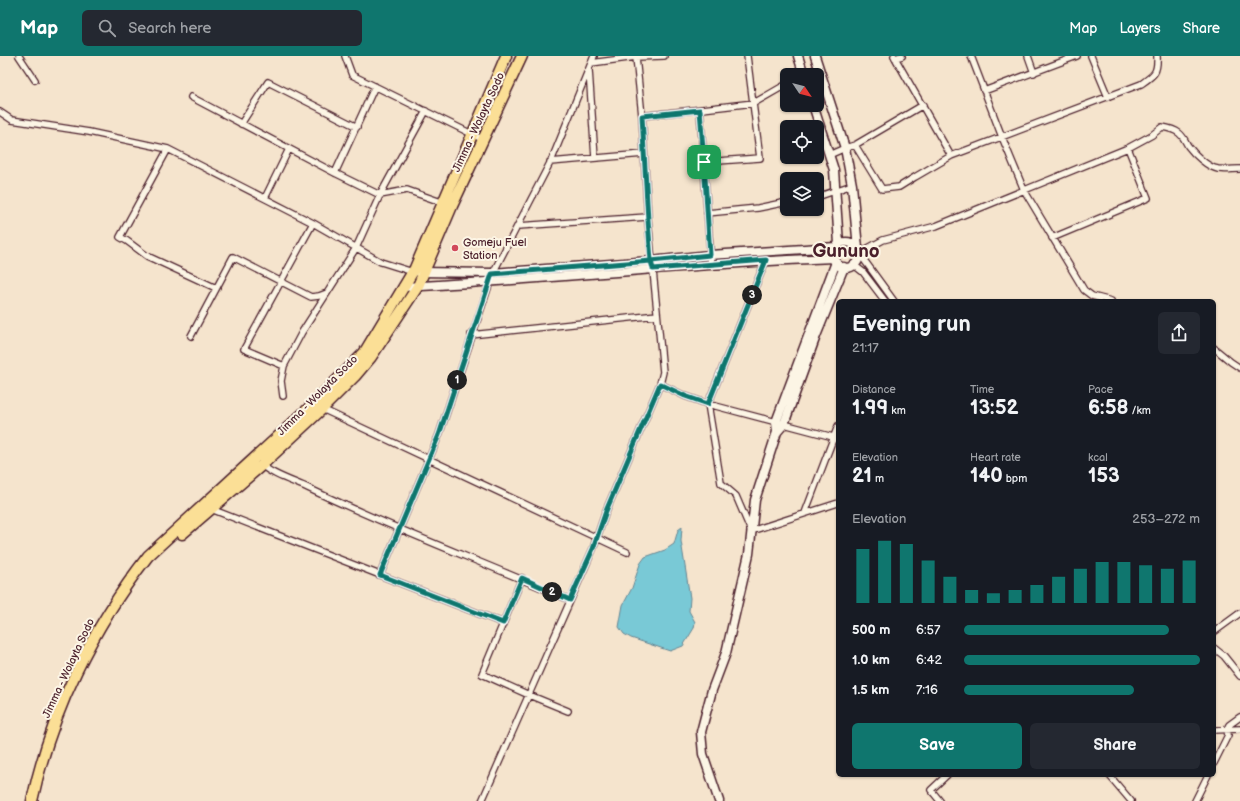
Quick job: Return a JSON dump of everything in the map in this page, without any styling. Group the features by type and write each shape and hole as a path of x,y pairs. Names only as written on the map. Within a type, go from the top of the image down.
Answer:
{"highway":[{"name":"Jimma - Wolayta Sodo","path":"32,801 43,756 70,686 96,634 111,608 133,576 148,556 262,465 355,376 371,357 418,286 473,134 506,56"},
{"name":"Jimma - Wolayta Sodo","path":"207,508 364,353 413,272 482,139 522,56"}],"main road":[{"path":"798,56 802,68"},
{"path":"813,334 844,268 854,265 859,257 852,185 845,148 815,56"},
{"path":"780,423 794,397 798,375 813,334 838,246 834,170 815,112"},
{"path":"403,287 490,282 652,265 710,255 838,246 844,242 854,244 858,250"},
{"path":"413,272 492,274 766,260 835,260 844,268"},
{"path":"719,801 702,754 701,732 712,690 726,654 749,554 755,500 780,423 786,394 798,375"},
{"path":"786,394 794,397"}],"street":[{"path":"19,56 35,80"},
{"path":"345,56 352,75 482,139"},
{"path":"380,575 439,435 492,274 550,162 594,56"},
{"path":"590,66 635,57 664,56"},
{"path":"704,162 760,158 747,56"},
{"path":"902,56 895,57 951,156"},
{"path":"971,56 1024,190 1084,290 1098,299"},
{"path":"1028,56 1034,73"},
{"path":"984,92 1077,56"},
{"path":"1091,56 1108,97"},
{"path":"855,145 882,189 899,187 915,176 951,156 1141,84 1154,75 1158,65 1158,56"},
{"path":"482,801 597,538 606,511 660,384 662,372 647,217 642,116 635,57"},
{"path":"590,66 595,158"},
{"path":"241,124 268,82 357,126"},
{"path":"335,173 375,86"},
{"path":"642,116 754,103 780,88"},
{"path":"191,97 380,195 407,190 447,205"},
{"path":"829,155 855,145 923,105"},
{"path":"700,110 711,264"},
{"path":"283,396 281,381 284,366 302,332 356,248 380,195 426,111"},
{"path":"0,112 12,120 89,132 168,149 313,223 381,262 413,272"},
{"path":"893,299 858,250 883,240 936,226 1128,148 1152,135 1162,127 1170,128 1178,132 1185,139 1190,148 1204,162 1211,166 1218,169 1240,169"},
{"path":"1052,238 1148,198 1128,148"},
{"path":"168,149 120,237 147,256 216,288"},
{"path":"265,198 289,149"},
{"path":"550,162 644,154"},
{"path":"824,195 852,185"},
{"path":"707,213 758,208 780,203"},
{"path":"518,226 647,217"},
{"path":"284,366 244,349 313,223"},
{"path":"191,336 233,257 311,297 327,293"},
{"path":"766,260 708,404 721,483 736,496 751,530 836,504"},
{"path":"854,265 864,272 884,299"},
{"path":"471,335 657,315"},
{"path":"1216,350 1230,362 1240,368"},
{"path":"660,384 685,396 708,404 836,439 805,513"},
{"path":"322,409 628,552"},
{"path":"262,465 266,470 400,528 522,578 570,600"},
{"path":"207,508 503,623"},
{"path":"522,578 482,674 568,711"},
{"path":"1216,631 1240,613"},
{"path":"1216,650 1224,656 1240,676"},
{"path":"1216,760 1228,735 1227,729 1229,725 1240,717"},
{"path":"1216,730 1240,729"},
{"path":"940,801 931,790 945,777"},
{"path":"1111,777 1131,801"},
{"path":"1195,801 1207,777"}],"water":[{"path":"682,527 681,541 690,598 689,611 695,622 694,628 683,646 670,651 631,638 624,634 619,627 623,605 632,588 640,564 645,557 665,550 674,544 678,530"}],"place":[{"name":"Gomeju Fuel Station","path":"455,248"}],"district":[{"name":"Gununo","path":"846,250"}],"route":[{"path":"704,162 700,110 642,116 648,220 651,261 653,269 766,260 708,404 685,396 660,384 606,511 593,549 570,600 522,578 503,623 380,575 439,435 492,274 651,261 710,255 704,162"}]}
